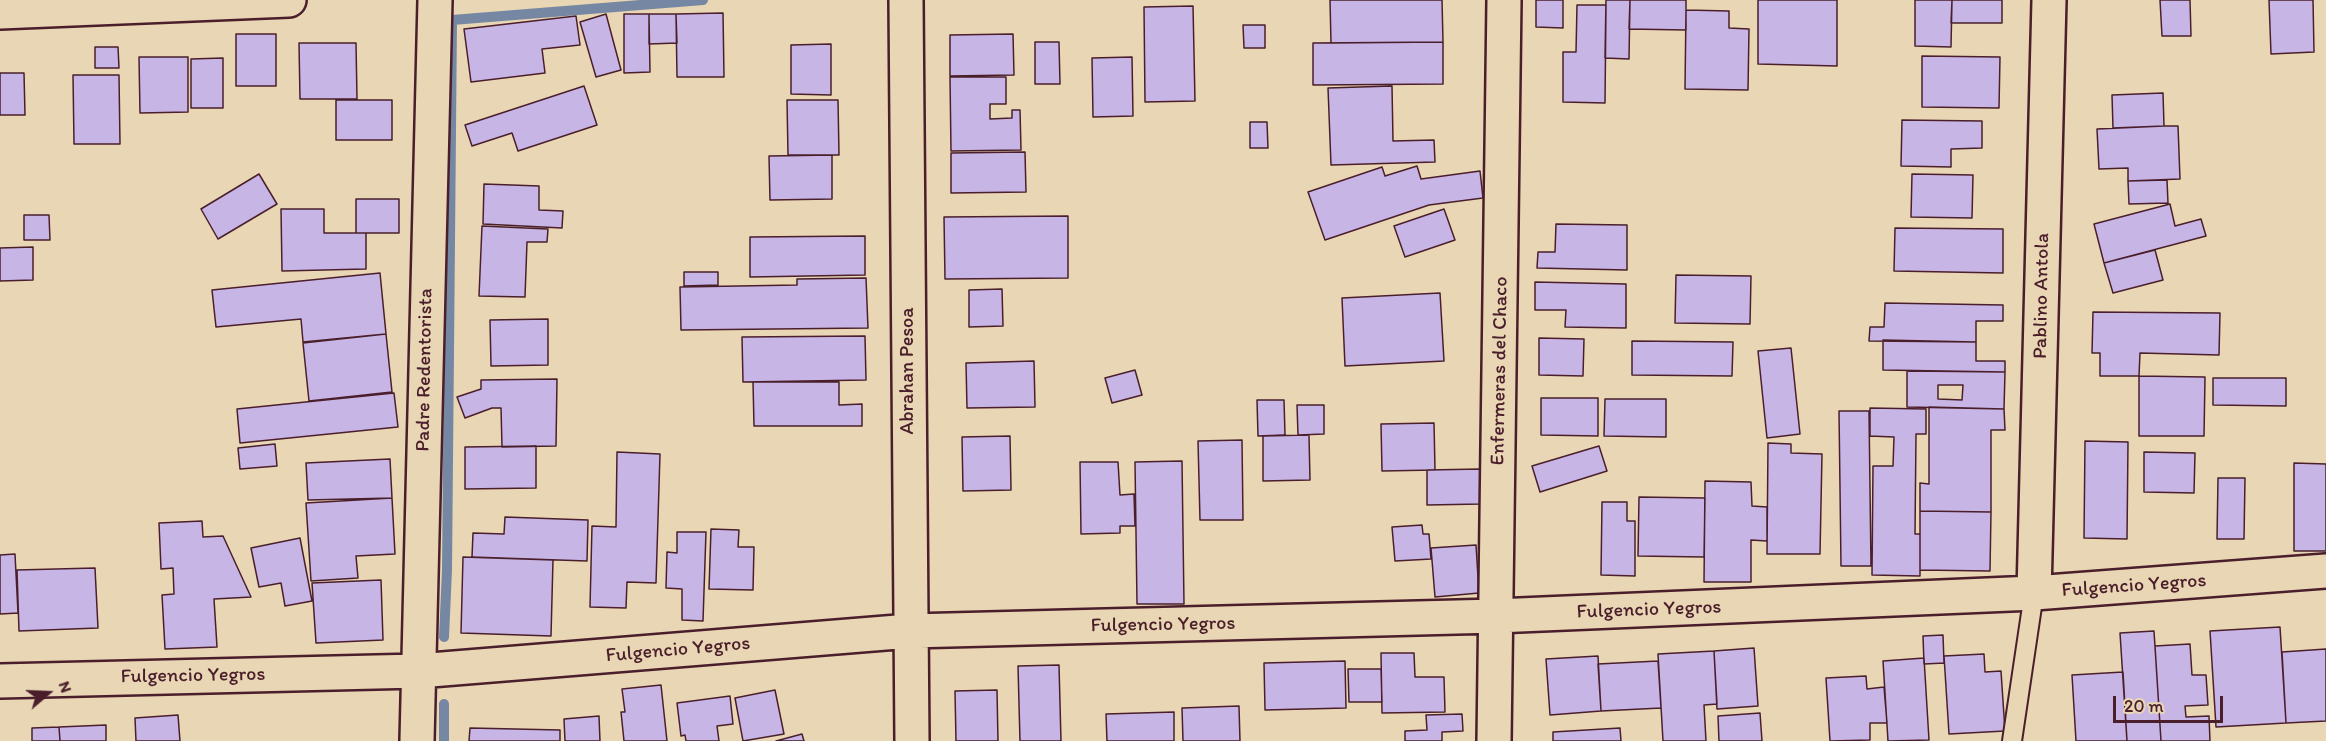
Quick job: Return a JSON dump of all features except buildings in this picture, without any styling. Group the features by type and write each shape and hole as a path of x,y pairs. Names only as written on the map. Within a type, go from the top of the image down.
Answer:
{"street":[{"path":"0,12 289,0"},
{"name":"Padre Redentorista","path":"417,741 435,0"},
{"name":"Abrahan Pesoa","path":"906,0 912,741"},
{"name":"Enfermeras del Chaco","path":"1494,741 1504,0"},
{"name":"Pablino Antola","path":"2034,593 2049,0"},
{"name":"Fulgencio Yegros","path":"0,681 418,671 910,631 1496,616 2034,593 2326,571"}],"lane":[{"path":"2012,741 2034,593"}],"waterway":[{"path":"444,637 447,570 452,20 703,0"},
{"path":"444,704 444,741"}]}
